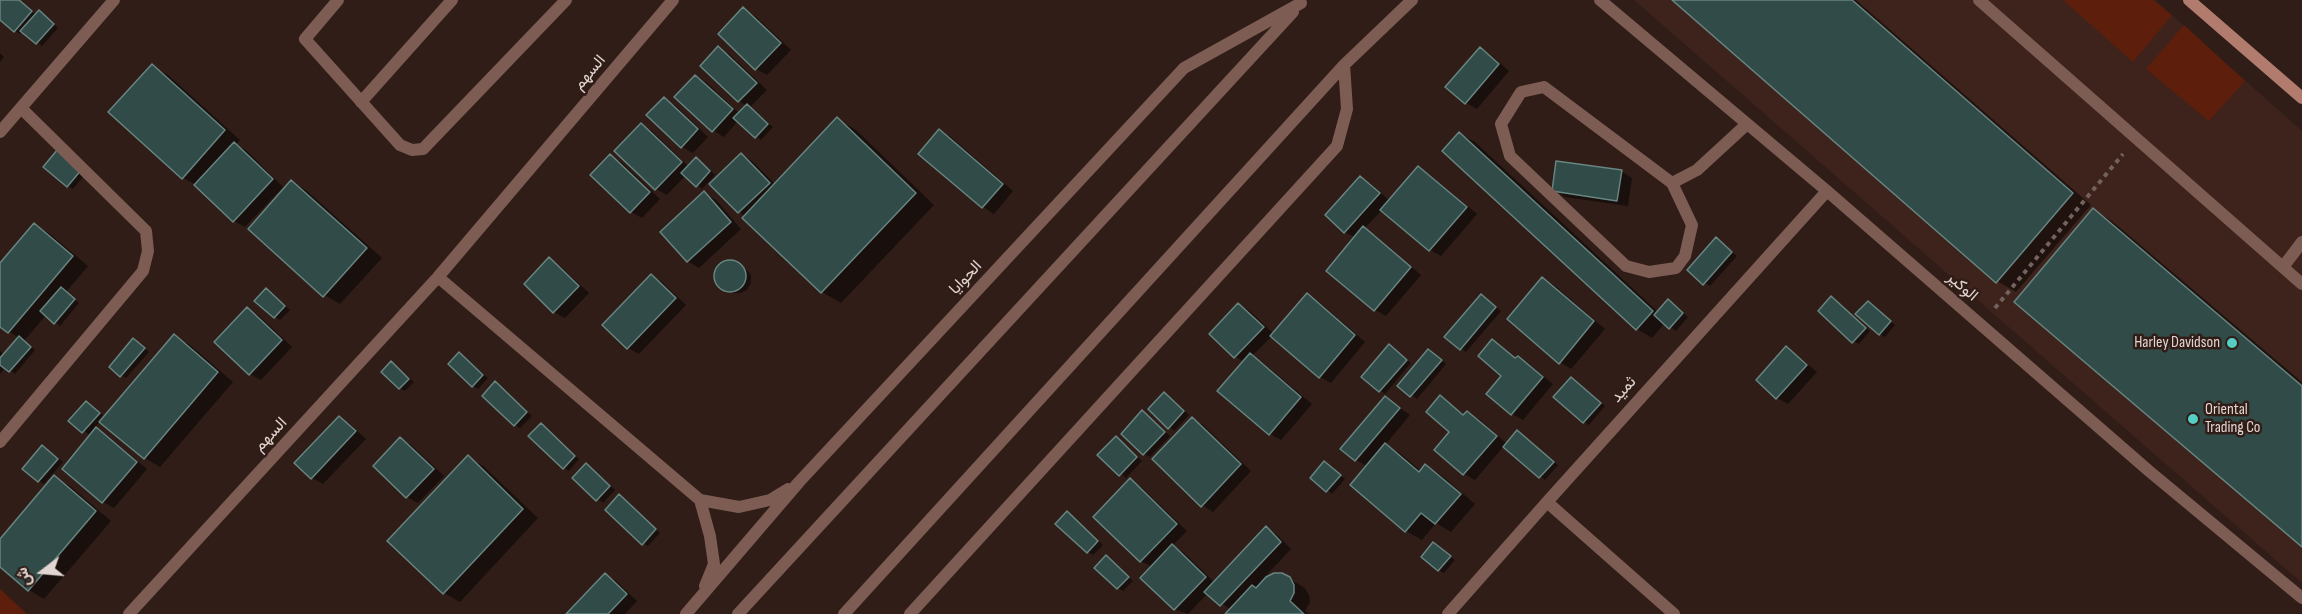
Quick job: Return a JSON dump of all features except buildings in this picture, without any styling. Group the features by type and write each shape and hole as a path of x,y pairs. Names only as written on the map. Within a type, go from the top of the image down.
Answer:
{"main road":[{"path":"2189,0 2302,98"}],"street":[{"path":"0,132 114,0"},
{"path":"338,0 305,39 400,145 412,150 423,149 566,0"},
{"path":"361,102 452,0"},
{"name":"السهم","path":"129,614 438,278 673,0"},
{"path":"844,614 1344,65 1412,0"},
{"name":"الوكير","path":"1600,0 1827,191 2149,471 2302,598"},
{"path":"1979,0 2302,284"},
{"name":"الحوايا","path":"686,614 799,482 1184,68 1302,2"},
{"name":"الحوايا","path":"738,614 1302,2"},
{"path":"910,614 1337,146 1347,109 1344,65"},
{"path":"1545,87 1672,183 1692,225 1685,256 1676,268 1649,272 1626,266 1510,156 1501,124 1521,92 1545,87"},
{"path":"0,442 143,271 148,251 146,231 21,108"},
{"path":"1672,183 1697,170 1748,124"},
{"name":"ثميد","path":"1448,614 1827,191"},
{"path":"2283,267 2302,242"},
{"path":"438,278 700,500 739,507 770,500 799,482"},
{"path":"700,500 710,537 714,564 702,593"},
{"path":"1547,501 1674,614"}],"path":[{"path":"1980,326 2137,137"}],"shaded area":[{"path":"1634,0 2155,0 2302,131 2302,583"},
{"path":"2063,0 2153,0 2172,15 2133,62"},
{"path":"2184,25 2245,81 2209,121 2146,69"},
{"path":"0,589 26,613 0,614"}],"place":[{"name":"Harley Davidson","path":"2232,343"},
{"name":"Oriental Trading Co","path":"2193,419"}]}
